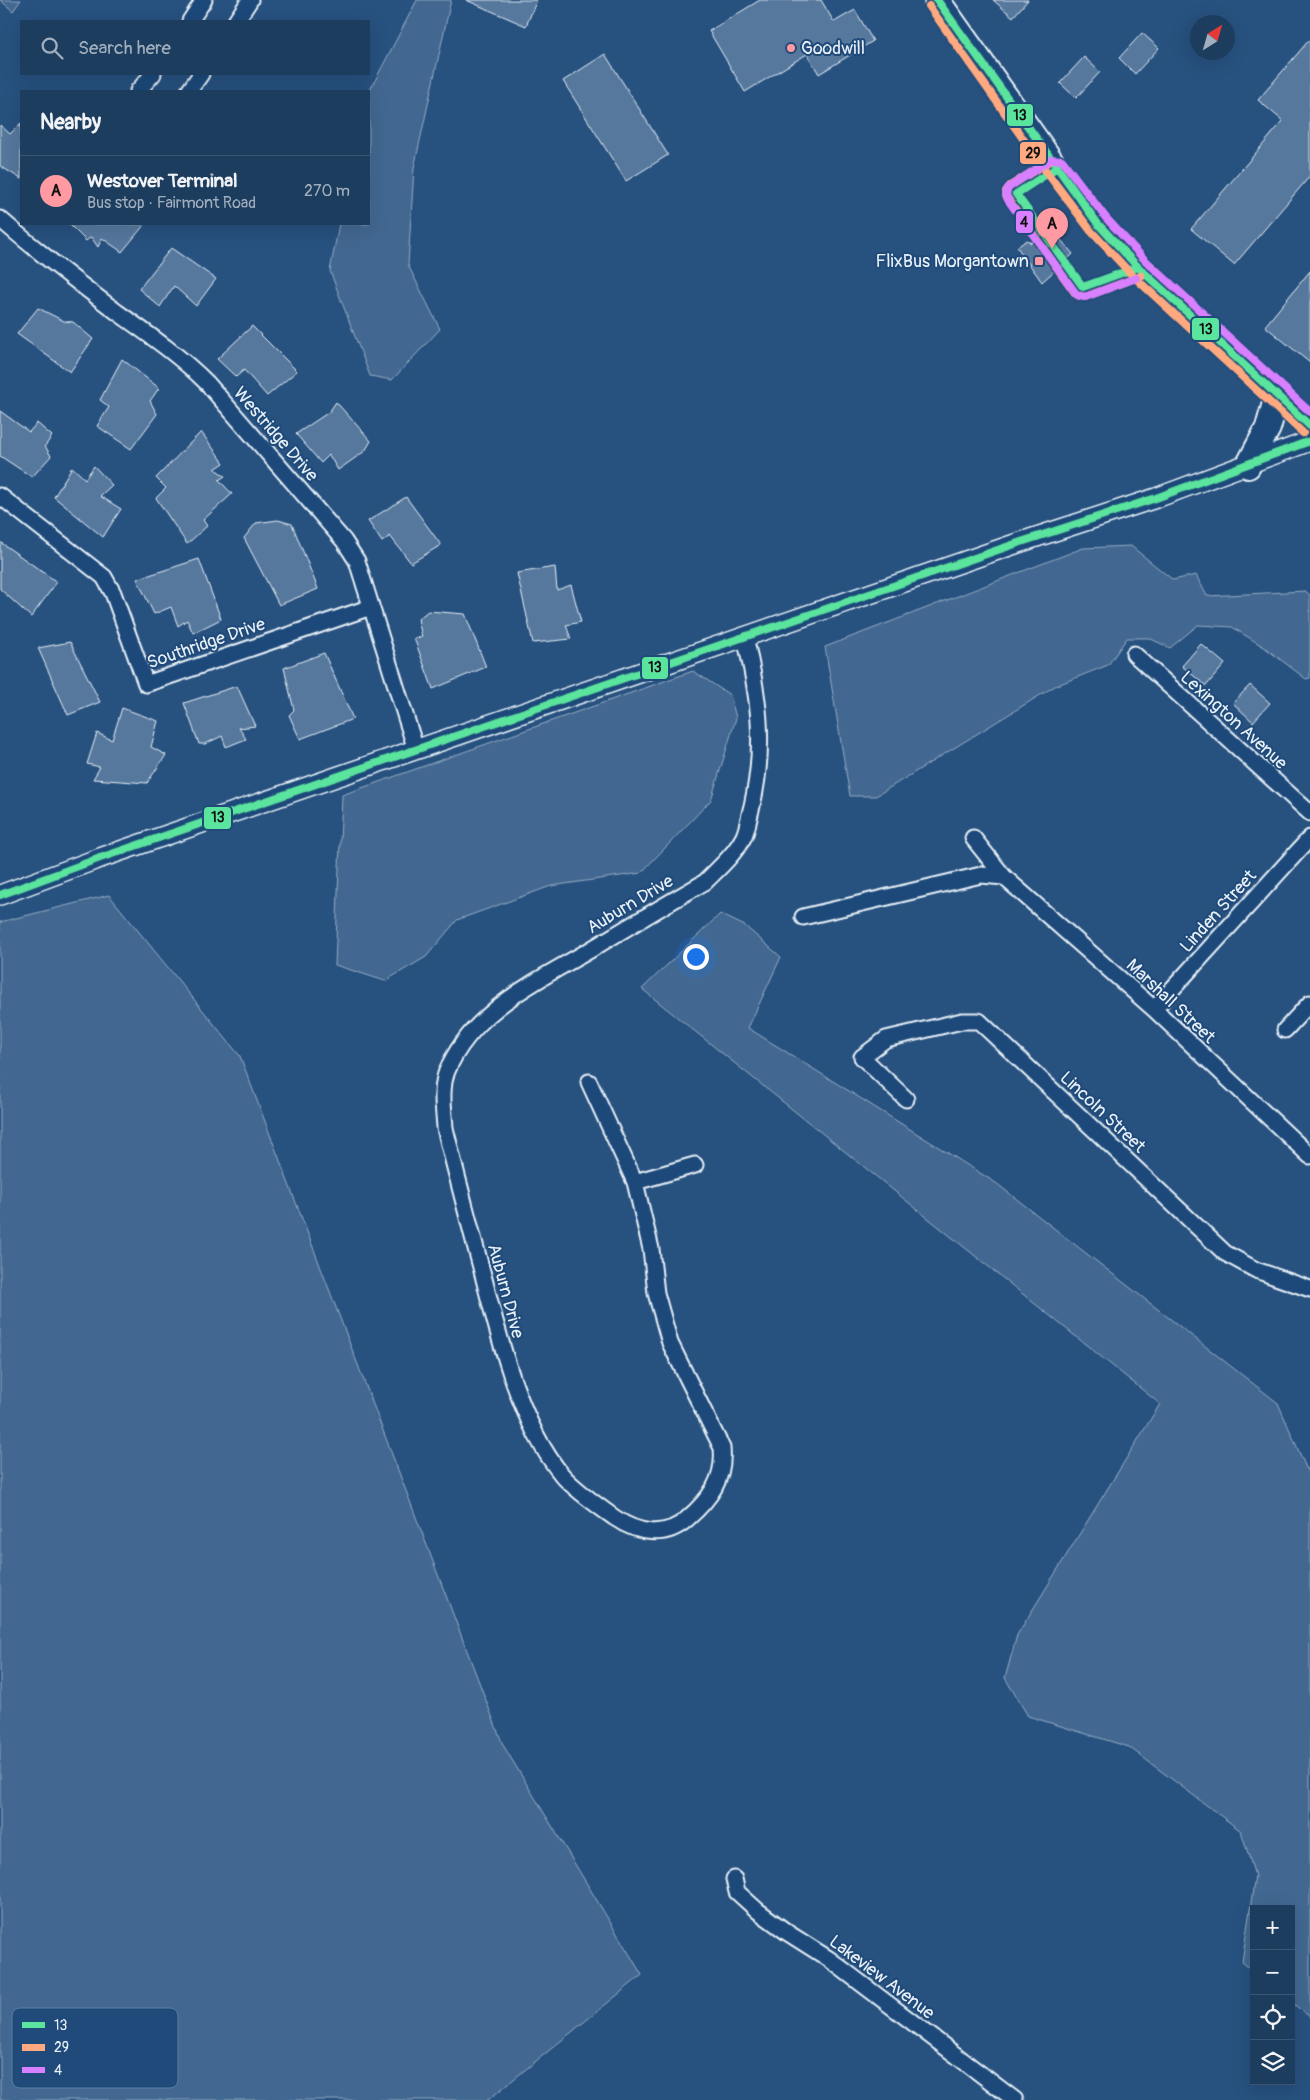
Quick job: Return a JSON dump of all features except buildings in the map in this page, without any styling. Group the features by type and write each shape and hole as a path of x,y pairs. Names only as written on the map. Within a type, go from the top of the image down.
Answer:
{"main road":[{"path":"936,0 1098,224 1138,267 1310,426"},
{"path":"1248,466 1268,428 1277,396"}],"street":[{"path":"191,20 204,0"},
{"path":"237,20 250,0"},
{"path":"139,90 153,75"},
{"path":"190,90 200,75"},
{"name":"Westridge Drive","path":"0,219 70,277 189,365 207,383 344,541 357,560 416,750"},
{"path":"0,895 100,858 1248,466 1310,441"},
{"name":"Southridge Drive","path":"0,496 104,577 112,593 146,684 371,607"},
{"name":"Auburn Drive","path":"589,1082 635,1182 651,1249 656,1293 670,1343 722,1448 724,1463 716,1484 699,1508 684,1523 667,1531 647,1532 640,1530 624,1524 601,1508 562,1475 533,1430 501,1348 445,1128 443,1096 446,1073 458,1049 478,1025 524,990 705,882 729,859 745,835 756,788 760,722 756,686 745,637"},
{"name":"Lexington Avenue","path":"1134,654 1310,813"},
{"name":"Marshall Street","path":"973,838 1004,877 1154,1009 1310,1156"},
{"name":"Linden Street","path":"1154,1009 1310,838"},
{"path":"803,917 980,875 1004,877"},
{"path":"1285,1030 1310,1003"},
{"name":"Lincoln Street","path":"906,1099 862,1057 886,1039 962,1021 979,1021 1225,1254 1256,1270 1310,1289"},
{"path":"635,1182 695,1165"},
{"name":"Lakeview Avenue","path":"734,1879 737,1892 758,1911 829,1959 1015,2100"}],"shaded area":[{"path":"0,0 21,0 13,11"},
{"path":"417,0 451,0 414,168 408,265 440,329 392,380 370,376 330,271 339,225 370,225 370,90"},
{"path":"1131,546 1173,580 1196,575 1207,596 1305,591 1310,595 1310,678 1306,679 1264,647 1232,627 1198,625 1170,648 1149,638 1127,638 1108,665 1055,686 876,796 850,796 825,647 1083,548"},
{"path":"693,671 730,695 736,718 711,800 641,873 551,886 457,920 426,957 385,981 335,965 342,795"},
{"path":"109,895 240,1056 503,1745 642,1975 488,2100 0,2100 0,922"},
{"path":"720,914 745,926 781,957 748,1028 996,1183 1278,1403 1310,1477 1310,2017 1295,2005 1295,1905 1251,1905 1255,1876 1241,1831 1129,1747 1028,1716 1005,1678 1017,1635 1160,1404 642,989"},
{"path":"1250,1909 1250,1969 1242,1962"}],"transit line":[{"name":"13","path":"937,0 1098,224 1138,267 1310,426"},
{"name":"29","path":"929,6 1048,174 1091,231 1131,274 1303,433"},
{"name":"4","path":"1136,278 1085,297 1077,295 1008,200 1006,194 1008,188 1051,159 1062,160 1106,218 1145,260 1310,412"},
{"name":"29","path":"1051,160 1010,186 1006,191 1006,196 1075,293 1085,297 1141,276"},
{"name":"13","path":"1056,168 1016,194 1083,287 1138,267"},
{"name":"13","path":"0,895 100,858 1018,543 1156,498 1310,441"}],"place":[{"name":"Goodwill","path":"791,48"},
{"name":"Westover Terminal","path":"1052,249"},
{"name":"FlixBus Morgantown","path":"1039,261"}]}
